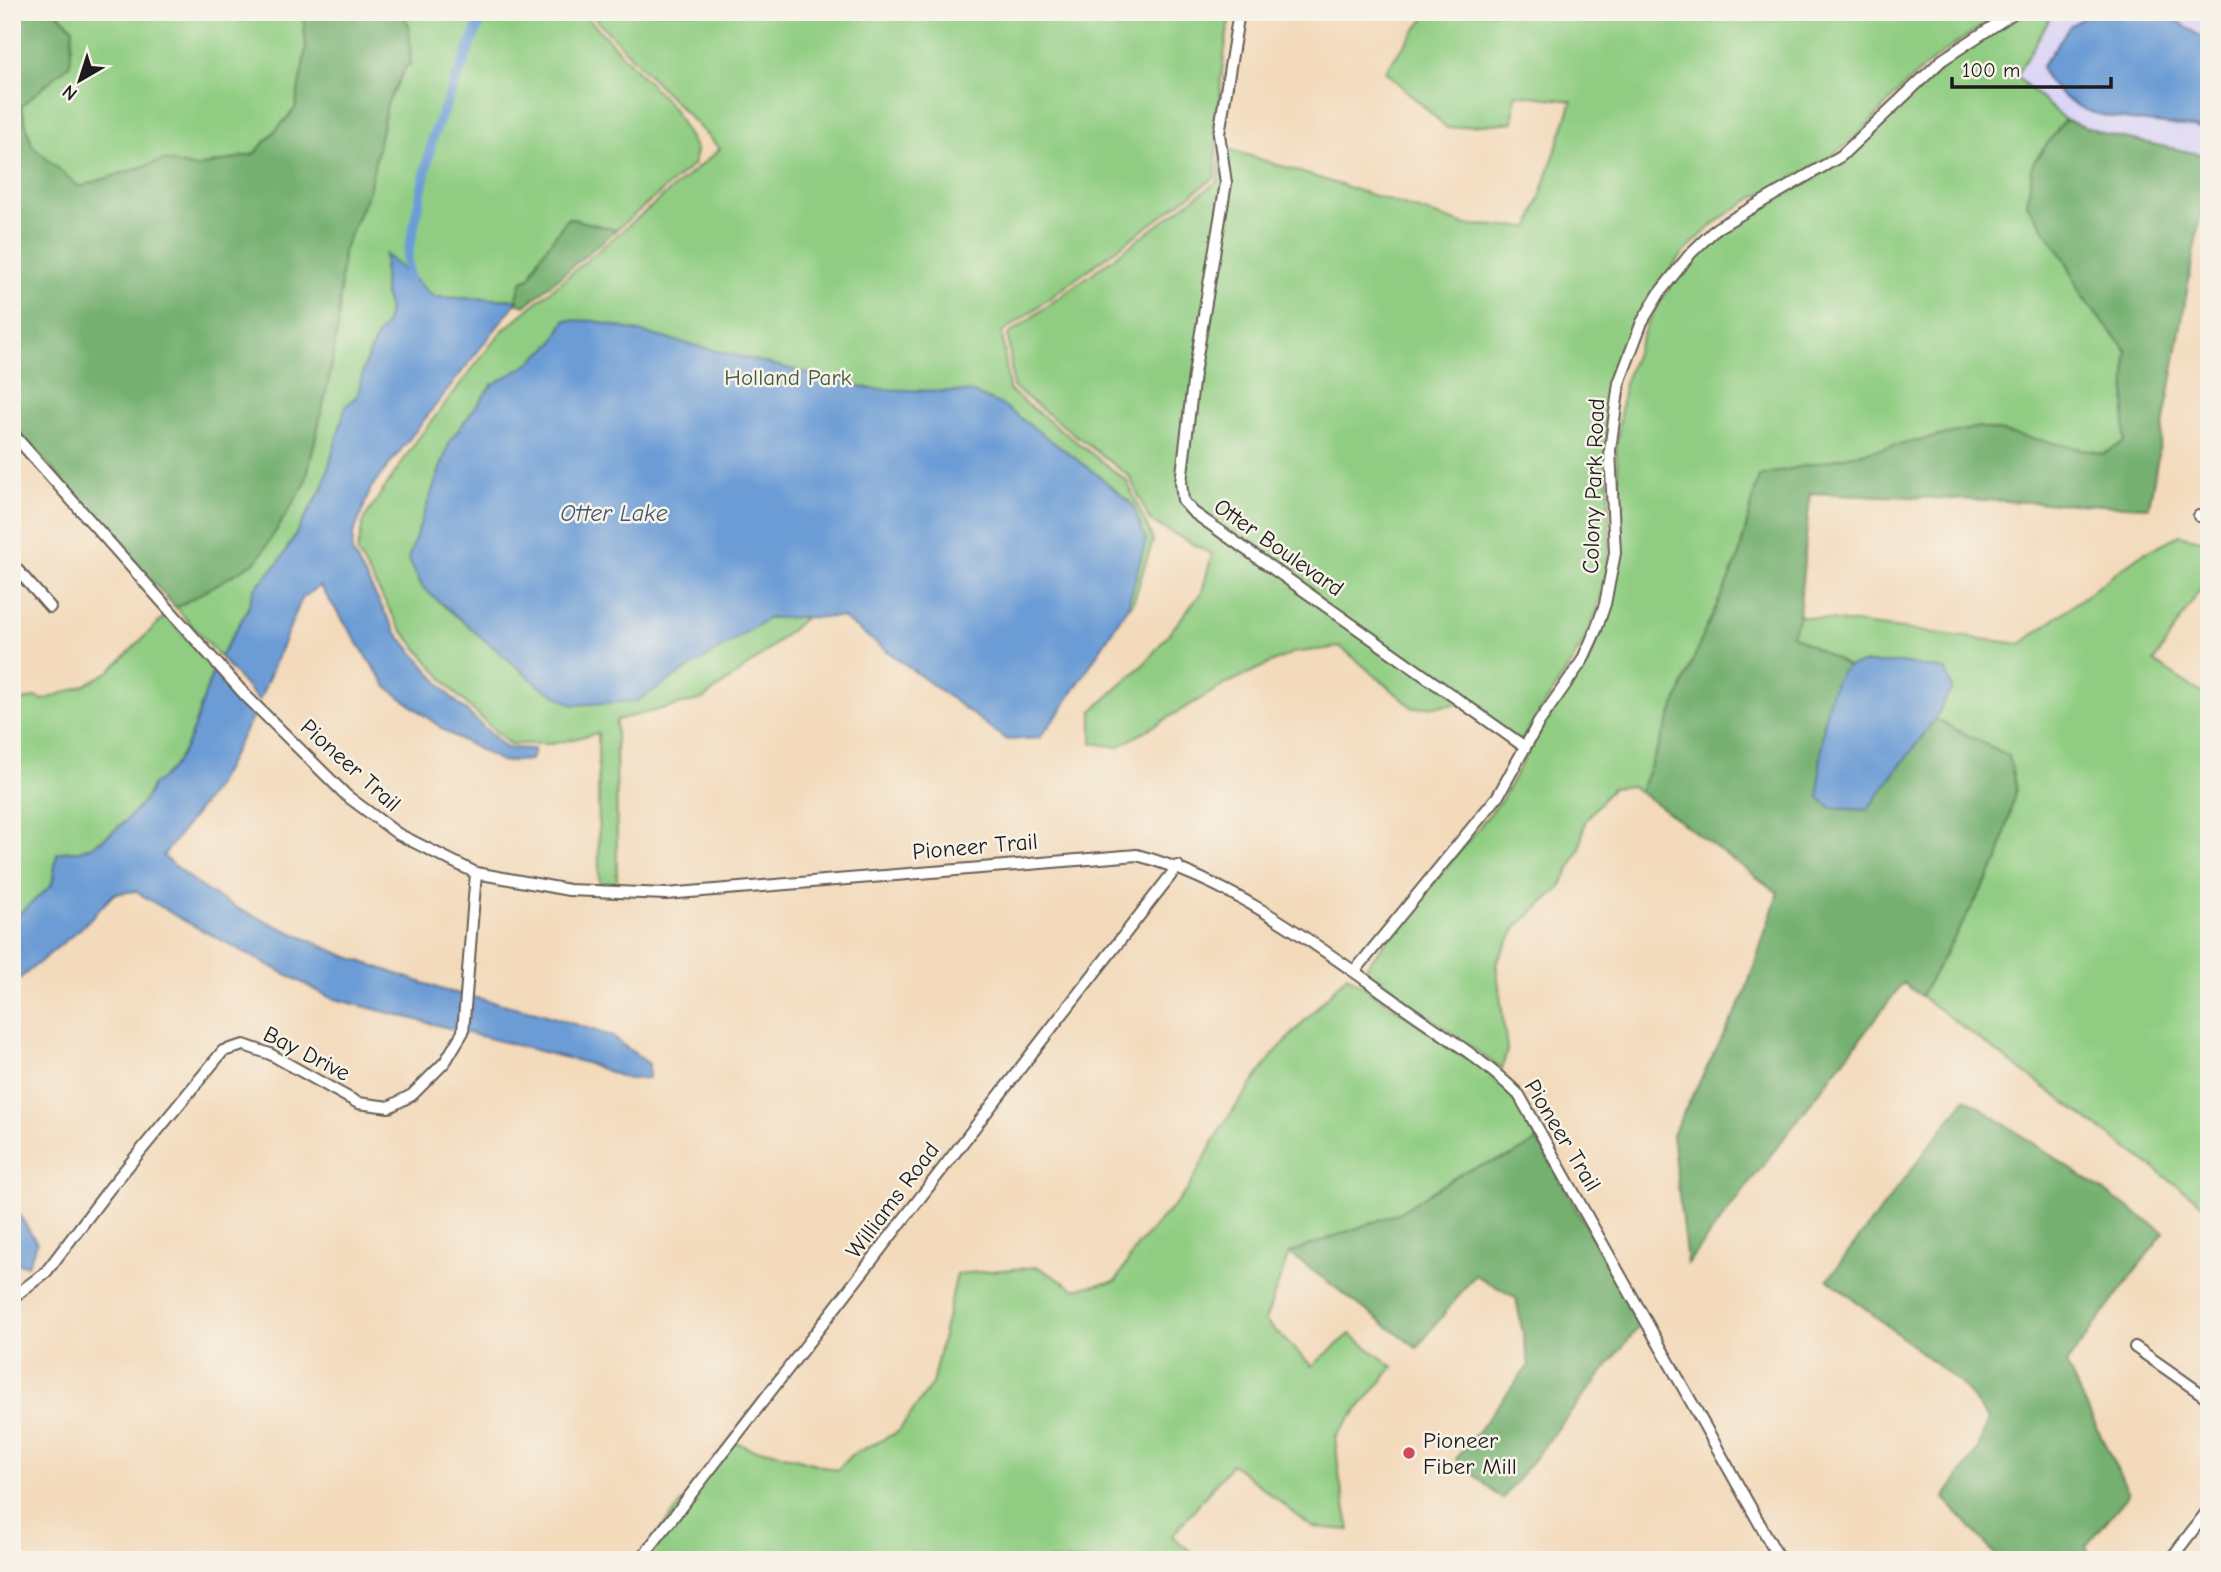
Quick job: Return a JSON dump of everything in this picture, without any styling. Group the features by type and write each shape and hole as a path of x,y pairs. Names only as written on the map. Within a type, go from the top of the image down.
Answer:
{"street":[{"name":"Otter Boulevard","path":"1239,12 1219,134 1226,183 1194,374 1181,482 1183,501 1193,512 1525,747"},
{"name":"Colony Park Road","path":"1525,747 1539,722 1582,661 1605,604 1615,553 1616,525 1610,450 1617,393 1638,331 1660,292 1691,253 1717,228 1841,156 1942,60 2015,12"},
{"name":"Pioneer Trail","path":"12,433 259,710 366,812 398,834 476,873 569,890 666,894 1137,855 1178,866 1219,885 1354,972 1491,1066 1519,1096 1780,1560"},
{"path":"12,564 50,607"},
{"path":"1354,972 1498,796 1525,747"},
{"name":"Williams Road","path":"640,1560 935,1180 994,1099 1178,866"},
{"name":"Bay Drive","path":"12,1298 46,1272 110,1188 223,1051 244,1045 270,1054 358,1103 390,1107 412,1096 446,1062 463,1032 476,873"},
{"path":"2135,1347 2209,1399"},
{"path":"2170,1560 2209,1509"}],"shaded area":[{"path":"2051,12 2092,12 2070,26 2042,66 2089,112 2209,129 2209,156 2106,134 2065,120 2016,76"},
{"path":"2164,12 2199,12 2209,20 2209,42"}],"green space":[{"path":"12,12 56,12 73,28 70,64 21,106 32,146 79,187 164,160 195,168 254,154 295,109 306,49 303,12 402,12 409,25 411,65 407,65 387,104 369,191 343,251 338,325 330,374 305,484 257,561 176,608 12,424"},
{"path":"56,12 303,12 306,49 295,109 254,154 195,168 164,160 79,187 32,146 21,105 70,64 73,28"},
{"path":"402,12 582,12 672,107 696,149 694,164 616,230 568,218 539,258 530,278 522,281 518,300 434,297 385,255 384,289 389,312 385,326 377,336 364,367 358,395 346,406 323,487 280,561 254,589 247,611 220,657 176,608 215,584 305,484 330,374 338,325 343,251 369,191 387,104 407,65 410,65 408,25"},
{"name":"Holland Park","path":"589,12 1230,12 1221,78 1215,177 1002,333 1009,390 1127,481 1153,540 1133,603 1020,724 837,590 761,656 703,699 616,720 617,887 599,885 598,733 552,744 509,744 455,693 400,628 357,552 364,519 417,440 501,332 720,149"},
{"path":"1429,12 2004,12 1924,68 1839,151 1722,218 1700,236 1663,279 1634,328 1614,381 1609,403 1606,446 1610,511 1609,555 1596,612 1573,660 1515,753 1506,736 1459,704 1413,708 1341,647 1292,653 1226,684 1118,747 1092,743 1092,711 1146,662 1202,592 1212,554 1150,521 1130,477 1013,387 1008,335 1218,181 1222,147 1466,225 1530,227 1572,101 1515,94 1513,122 1447,128 1385,71"},
{"path":"2025,12 2051,12 2051,17 2016,76 2065,120 2033,163 2027,204 2066,261 2082,297 2127,351 2124,442 2104,454 1979,427 1759,476 1738,559 1705,631 1640,792 1631,786 1612,788 1585,821 1580,849 1560,888 1517,926 1496,963 1507,1050 1502,1069 1363,970 1502,799 1543,725 1587,663 1601,632 1611,605 1620,553 1621,501 1616,449 1624,384 1647,324 1664,295 1695,256 1721,233 1844,160 1945,65"},
{"path":"2065,120 2106,134 2209,156 2209,207 2202,206 2149,507 1810,493 1799,616 1792,635 1848,666 1832,694 1823,728 1819,798 1867,810 1935,719 2009,756 2016,789 1998,861 1921,996 1903,983 1687,1264 1672,1135 1744,996 1778,893 1640,792 1705,631 1738,559 1759,476 1979,427 2104,454 2124,442 2127,351 2082,297 2066,261 2027,204 2033,163"},
{"path":"568,218 616,230 525,306 515,303 522,281 530,278 539,258"},
{"path":"2179,535 2209,542 2209,575 2154,662 2209,698 2209,1209 1921,996 1998,861 2009,756 1935,719 1952,688 1906,663 1848,666 1792,635 1799,616 2021,644 2140,555"},
{"path":"166,615 214,669 185,749 176,763 152,785 141,803 121,824 88,848 57,854 52,885 12,920 12,698 21,701 37,697 43,700 83,686 110,671"},
{"path":"1347,975 1487,1071 1514,1099 1538,1140 1512,1156 1465,1171 1398,1213 1289,1253 1265,1321 1312,1366 1350,1334 1393,1367 1335,1437 1350,1530 1312,1527 1232,1464 1172,1536 1201,1560 637,1560 731,1440 751,1449 770,1451 837,1470 851,1455 898,1432 932,1384 957,1274 1038,1267 1075,1289 1116,1281 1137,1246 1187,1191 1222,1126 1273,1055"},
{"path":"1966,1098 2164,1232 2066,1364 2129,1494 2086,1546 2091,1560 2000,1560 1944,1498 1978,1449 1988,1419 1960,1383 1828,1279"},
{"path":"1538,1140 1641,1324 1502,1499 1456,1459 1529,1365 1516,1298 1475,1275 1417,1348 1289,1253 1398,1213 1465,1171 1512,1156"}],"water":[{"path":"2092,12 2164,12 2209,42 2209,129 2103,115 2076,105 2060,94 2048,80 2042,66 2070,26"},
{"path":"385,254 434,297 518,300 371,488 353,535 352,552 395,631 451,697 506,748 534,749 531,760 502,762 448,733 387,687 320,586 302,598 259,701 220,657 247,611 254,589 280,561 323,487 346,406 358,395 364,367 377,336 385,326 389,312 384,289"},
{"name":"Otter Lake","path":"565,320 595,321 872,389 972,392 1004,406 1098,475 1133,505 1146,540 1128,606 1060,712 1039,738 1007,740 841,617 769,618 637,701 573,705 541,687 423,588 408,559 450,441 492,385 527,365 553,343"},
{"path":"1868,663 1906,663 1946,670 1952,688 1935,719 1867,810 1832,808 1819,798 1821,748 1827,708 1838,677 1847,667"},
{"path":"214,669 254,714 215,788 163,856 205,890 241,910 343,955 443,990 540,1013 611,1036 649,1064 649,1078 628,1079 586,1063 331,998 179,918 135,891 114,894 81,928 12,985 12,920 52,885 57,854 88,848 111,833 132,814 152,785 176,763 192,733"},
{"path":"12,1203 37,1243 28,1265 12,1263"}],"waterway":[{"path":"410,287 407,259 433,136 484,12"}],"place":[{"name":"Pioneer Fiber Mill","path":"1409,1453"}]}
